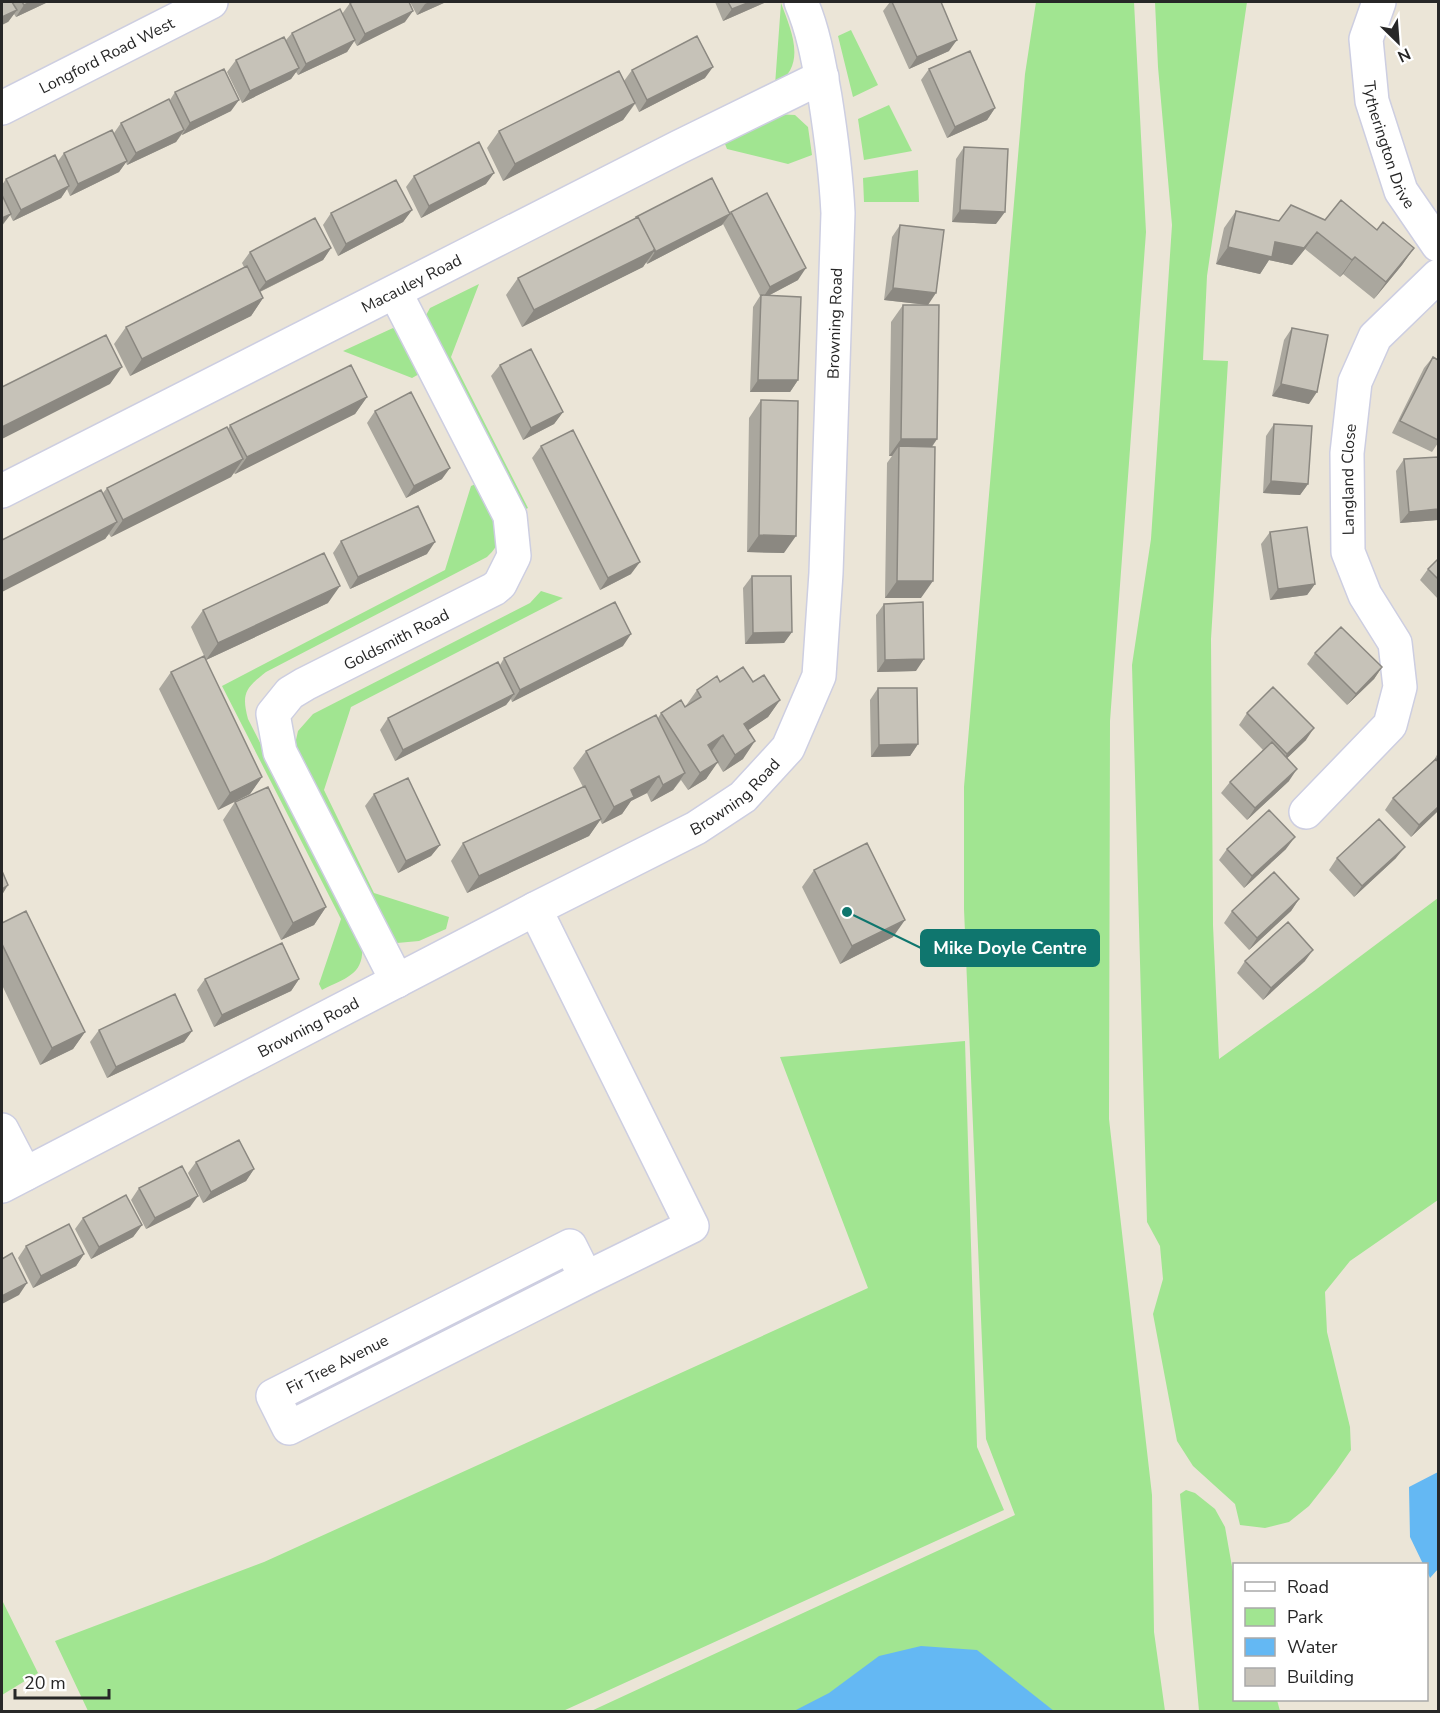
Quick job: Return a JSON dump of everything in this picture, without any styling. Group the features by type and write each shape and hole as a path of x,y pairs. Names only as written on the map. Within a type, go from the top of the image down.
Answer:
{"street":[{"name":"Longford Road West","path":"2,108 211,2"},
{"name":"Browning Road","path":"13,1180 696,828 742,797 788,748 819,676 826,573 838,213 836,172 822,77 811,26 801,2"},
{"name":"Tytherington Drive","path":"1379,2 1366,39 1372,101 1401,191 1438,245"},
{"name":"Macauley Road","path":"2,491 628,172 822,77"},
{"name":"Langland Close","path":"1306,812 1390,725 1400,687 1395,643 1365,594 1348,552 1347,453 1355,382 1375,337 1438,276"},
{"name":"Goldsmith Road","path":"395,291 510,516 514,556 500,584 494,589 305,684 290,693 273,714 280,752 397,981"},
{"name":"Fir Tree Avenue","path":"535,909 692,1226 289,1428 273,1396 570,1246 586,1278"},
{"path":"2,1130 13,1180"}],"green space":[{"path":"1036,2 1134,2 1146,232 1110,721 1109,1119 1152,1495 1154,1632 1165,1711 589,1712 1015,1515 986,1439 964,909 964,787 1025,74"},
{"path":"1155,2 1247,2 1207,276 1203,360 1228,361 1211,639 1213,925 1219,1059 1438,898 1438,1200 1350,1261 1325,1292 1327,1332 1350,1427 1351,1450 1309,1506 1289,1522 1265,1528 1240,1525 1235,1504 1193,1466 1177,1441 1153,1314 1163,1279 1160,1246 1147,1222 1132,665 1151,539 1172,225 1158,67"},
{"path":"781,3 792,36 794,58 785,77 775,85"},
{"path":"851,30 878,85 853,97 838,36"},
{"path":"889,105 912,151 864,160 858,119"},
{"path":"774,114 795,115 808,127 812,155 788,164 727,149 723,139"},
{"path":"918,170 919,202 864,202 863,178"},
{"path":"479,284 451,357 528,508 520,512 425,317 430,308"},
{"path":"393,328 398,332 421,373 412,378 343,351"},
{"path":"478,483 494,513 498,530 496,546 487,557 266,672 254,682 245,697 248,719 362,943 361,962 353,974 322,990 319,984 341,919 222,686 445,570 471,486"},
{"path":"541,591 563,598 351,707 324,790 374,893 449,917 446,929 419,941 397,943 386,933 294,749 298,731 313,714 530,603"},
{"path":"965,1041 977,1447 1004,1510 563,1711 88,1711 55,1641 264,1562 868,1288 780,1057"},
{"path":"1186,1490 1195,1493 1215,1509 1225,1527 1233,1572 1233,1701 1277,1701 1280,1711 1199,1711 1180,1494"},
{"path":"2,1600 38,1673 2,1695"}],"water":[{"path":"1438,1472 1438,1569 1430,1578 1428,1563 1423,1563 1410,1537 1409,1487"},
{"path":"921,1646 977,1650 1054,1711 794,1711 829,1693 879,1656"}],"building":[{"path":"2,2 12,2 17,10 2,17"},
{"path":"409,2 413,11 365,34 350,3"},
{"path":"728,2 750,2 732,9"},
{"path":"892,2 941,2 957,40 917,57"},
{"path":"340,9 355,40 306,64 292,33"},
{"path":"697,36 713,67 647,100 632,70"},
{"path":"284,37 299,68 250,91 236,60"},
{"path":"970,51 995,108 955,127 929,69"},
{"path":"224,69 239,100 190,123 175,92"},
{"path":"619,71 635,103 515,164 499,131"},
{"path":"169,99 184,130 136,153 121,123"},
{"path":"112,130 127,161 78,184 64,153"},
{"path":"479,142 494,173 429,206 414,176"},
{"path":"964,147 1008,149 1005,212 960,210"},
{"path":"55,155 69,186 21,210 6,179"},
{"path":"712,178 730,214 655,252 636,217"},
{"path":"396,180 412,210 346,244 331,213"},
{"path":"767,193 806,268 770,287 731,212"},
{"path":"2,195 11,214 2,218"},
{"path":"1341,200 1377,230 1383,222 1414,248 1386,282 1355,257 1352,260 1317,232 1304,248 1275,242 1272,257 1228,247 1236,211 1279,221 1291,205 1325,220"},
{"path":"638,217 655,250 534,310 518,278"},
{"path":"315,218 331,248 266,282 250,252"},
{"path":"900,225 944,230 936,293 893,288"},
{"path":"247,266 263,298 142,359 126,327"},
{"path":"761,295 801,297 798,380 758,380"},
{"path":"903,305 939,305 937,439 901,439"},
{"path":"1292,328 1328,335 1317,392 1281,384"},
{"path":"106,335 122,367 2,427 2,387"},
{"path":"531,349 563,412 531,428 500,365"},
{"path":"1433,357 1438,360 1438,440 1400,421"},
{"path":"351,365 367,397 247,457 230,425"},
{"path":"411,392 450,468 414,486 375,411"},
{"path":"761,400 798,401 796,536 759,535"},
{"path":"1274,424 1312,426 1308,484 1271,481"},
{"path":"227,427 243,459 123,520 107,488"},
{"path":"573,430 640,562 608,578 541,446"},
{"path":"899,446 935,447 933,581 897,581"},
{"path":"1438,457 1438,509 1409,512 1404,459"},
{"path":"101,490 117,522 2,581 2,540"},
{"path":"418,506 435,542 358,577 341,541"},
{"path":"1307,527 1315,584 1278,589 1270,532"},
{"path":"324,553 340,586 218,643 203,610"},
{"path":"1438,559 1438,579 1428,569"},
{"path":"752,576 791,576 792,632 753,633"},
{"path":"615,602 631,634 520,690 504,658"},
{"path":"923,602 924,659 885,660 884,604"},
{"path":"1341,627 1382,667 1356,694 1315,653"},
{"path":"204,656 262,777 230,793 171,672"},
{"path":"498,662 514,694 403,750 388,718"},
{"path":"743,667 753,682 764,675 780,700 744,724 755,741 735,755 723,735 708,745 718,762 700,773 661,713 681,700 685,707 701,697 697,690 717,676 720,682"},
{"path":"1273,687 1314,728 1287,754 1247,713"},
{"path":"878,688 917,688 918,744 879,745"},
{"path":"656,715 685,773 663,785 659,776 631,790 634,797 614,807 586,751"},
{"path":"1272,742 1297,769 1255,808 1230,782"},
{"path":"1436,759 1438,762 1438,807 1419,825 1393,798"},
{"path":"408,778 440,845 406,861 374,794"},
{"path":"585,786 601,819 479,876 463,843"},
{"path":"268,787 326,907 293,923 235,802"},
{"path":"1269,810 1295,837 1252,876 1227,849"},
{"path":"1379,819 1405,847 1362,886 1337,858"},
{"path":"867,843 905,920 852,946 814,870"},
{"path":"2,871 8,885 2,889"},
{"path":"1274,872 1299,899 1257,938 1232,911"},
{"path":"26,911 85,1032 52,1048 2,944 2,923"},
{"path":"1288,922 1313,950 1271,988 1245,961"},
{"path":"282,943 299,979 222,1015 205,979"},
{"path":"175,994 192,1031 116,1067 99,1030"},
{"path":"239,1140 254,1169 211,1192 196,1162"},
{"path":"182,1166 198,1196 155,1218 139,1188"},
{"path":"126,1195 142,1225 99,1247 83,1218"},
{"path":"69,1224 84,1254 41,1276 26,1246"},
{"path":"12,1253 27,1283 2,1296 2,1259"}],"place":[{"name":"Mike Doyle Centre","path":"847,912"}]}
